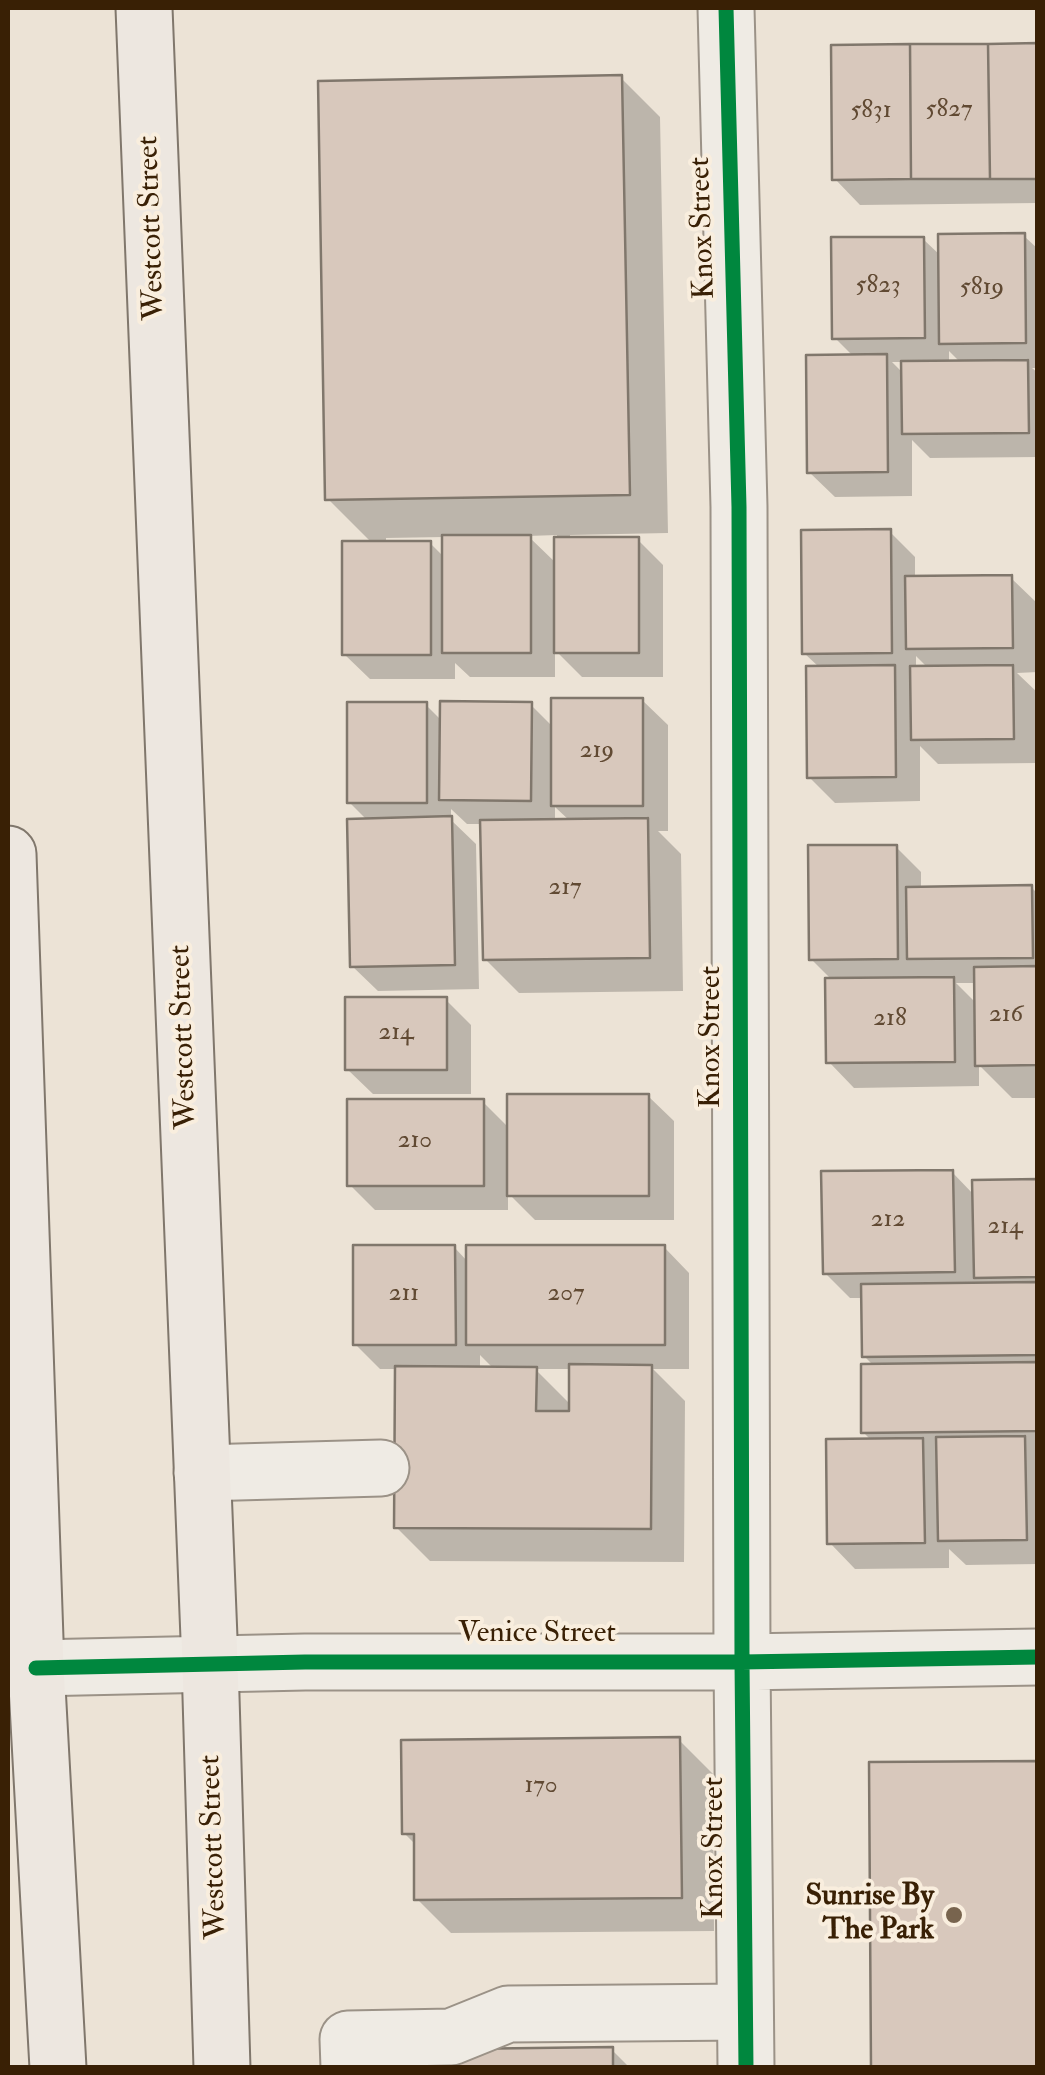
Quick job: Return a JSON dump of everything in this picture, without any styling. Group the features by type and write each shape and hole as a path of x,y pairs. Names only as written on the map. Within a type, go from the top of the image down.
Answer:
{"main road":[{"name":"Westcott Street","path":"144,8 210,1664 222,2068"},
{"path":"8,854 36,1668 58,2068"}],"street":[{"name":"Knox Street","path":"726,8 739,507 746,2068"},
{"path":"202,1473 381,1468"},
{"name":"Venice Street","path":"36,1668 1038,1657"},
{"path":"349,2068 348,2039 450,2037 508,2014 745,2012"}],"building":[{"path":"1038,43 1038,179 990,179 988,44"},
{"path":"910,44 911,179 832,180 831,45"},
{"path":"910,44 988,44 990,179 911,179"},
{"path":"622,75 630,495 325,500 318,81"},
{"path":"1025,233 1026,343 939,344 938,234"},
{"path":"831,237 924,237 925,338 832,339"},
{"path":"887,354 888,472 807,473 806,355"},
{"path":"1028,360 1029,433 902,434 901,361"},
{"path":"891,529 892,653 802,654 801,530"},
{"path":"442,535 531,535 531,653 442,653"},
{"path":"554,537 639,537 639,653 554,653"},
{"path":"342,541 431,541 431,655 342,655"},
{"path":"1012,575 1013,648 906,649 905,576"},
{"path":"895,665 896,777 807,778 806,666"},
{"path":"1013,665 1014,739 911,740 910,666"},
{"path":"551,698 643,698 643,806 551,806"},
{"path":"440,701 532,702 531,801 439,800"},
{"path":"347,702 427,702 427,803 347,803"},
{"path":"452,816 455,965 350,967 347,819"},
{"path":"648,818 650,958 483,960 480,820"},
{"path":"808,845 897,845 898,959 809,960"},
{"path":"1032,885 1033,958 907,959 906,887"},
{"path":"1038,966 1038,1065 975,1066 974,967"},
{"path":"954,977 955,1062 826,1063 825,978"},
{"path":"345,997 447,997 447,1070 345,1070"},
{"path":"507,1094 649,1094 649,1196 507,1196"},
{"path":"347,1099 484,1099 484,1186 347,1186"},
{"path":"953,1170 955,1272 823,1274 821,1171"},
{"path":"1038,1179 1038,1277 974,1278 972,1180"},
{"path":"353,1245 455,1245 456,1345 353,1345"},
{"path":"466,1245 665,1245 665,1345 466,1345"},
{"path":"1038,1282 1038,1355 862,1357 861,1284"},
{"path":"1038,1362 1038,1431 861,1433 861,1364"},
{"path":"569,1364 652,1365 651,1529 394,1528 395,1366 537,1367 536,1411 569,1411"},
{"path":"1025,1436 1027,1540 938,1541 936,1437"},
{"path":"923,1438 925,1543 827,1544 826,1439"},
{"path":"680,1737 682,1898 414,1900 414,1834 402,1834 401,1740"},
{"name":"Sunrise By The Park","path":"1038,1761 1038,2068 871,2068 869,1762"},
{"path":"613,2047 613,2068 457,2068 456,2049"}],"cycle path":[{"path":"726,8 739,507 746,2068"},
{"path":"36,1668 305,1662 1038,1657"}],"place":[{"name":"Sunrise By The Park","path":"954,1915"}]}
